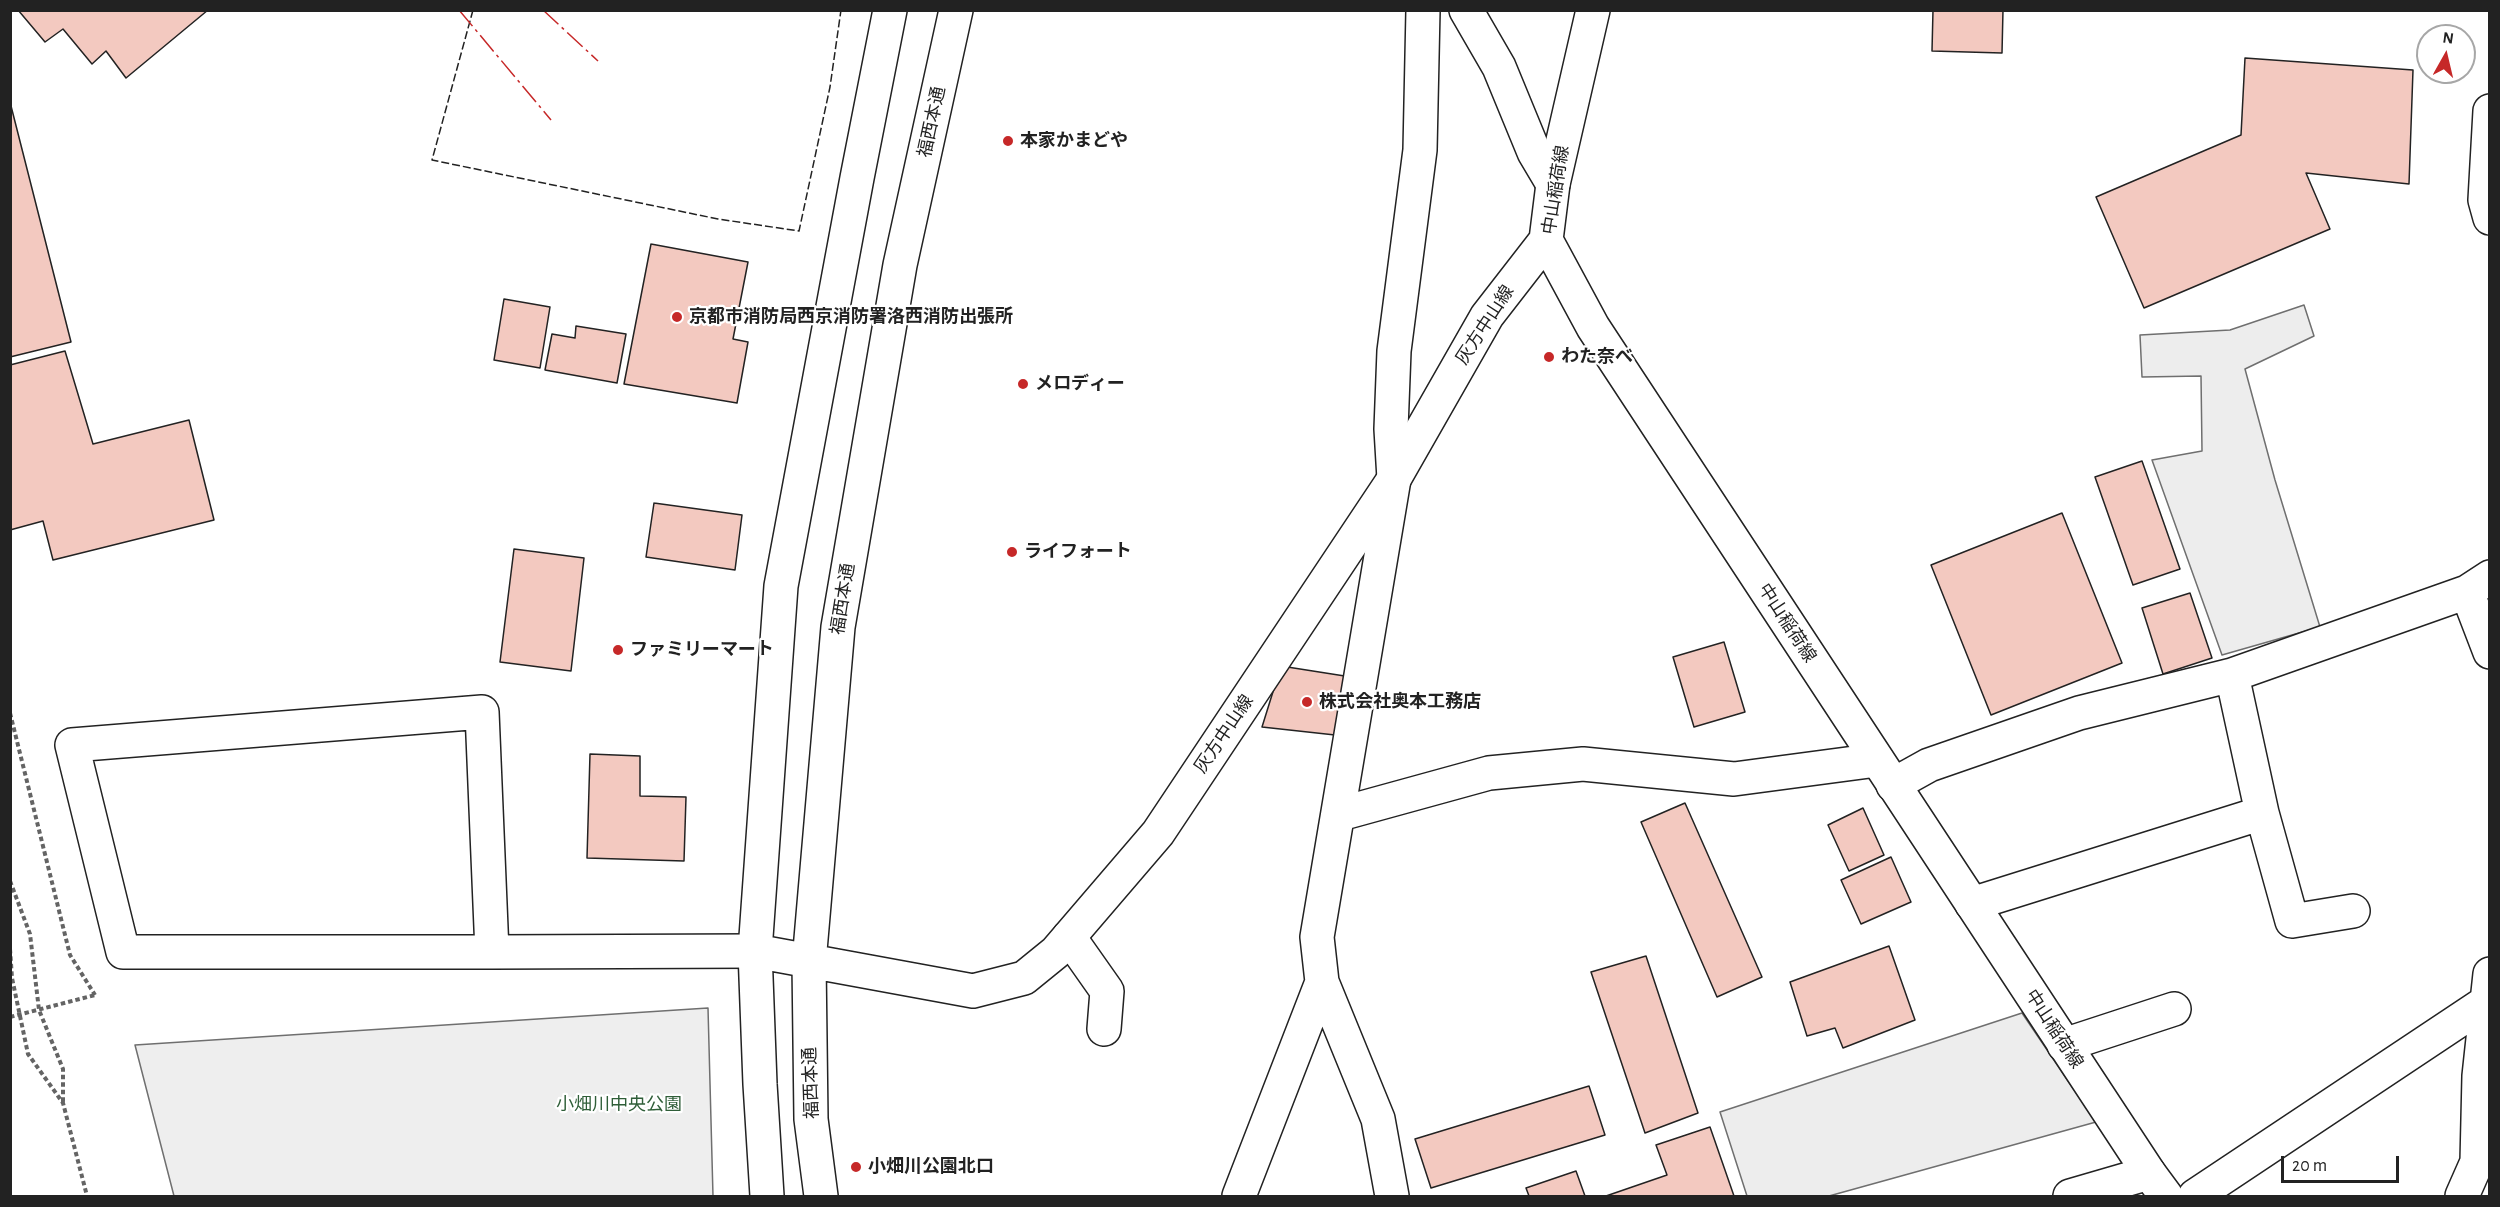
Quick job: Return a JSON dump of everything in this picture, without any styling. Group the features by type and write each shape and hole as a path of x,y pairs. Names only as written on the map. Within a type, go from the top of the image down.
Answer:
{"street":[{"path":"767,1197 755,951 781,586 891,10"},
{"name":"福西本通","path":"821,1197 811,1119 808,962 837,627 900,265 956,10"},
{"path":"1392,1197 1378,1119 1322,982 1317,937 1340,814 1394,479 1390,429 1394,351 1420,150 1424,10"},
{"path":"1466,10 1499,67 1534,152 1553,184"},
{"name":"中山稲荷線","path":"1593,10 1553,184 1546,240 1593,327 2157,1185"},
{"path":"2490,111 2485,200 2490,218"},
{"name":"灰方中山線","path":"492,952 482,712 72,745 123,952 492,952 755,951 973,991 1024,978 1056,952 1069,938 1158,833 1394,479 1487,316 1546,240"},
{"path":"1340,814 1489,773 1583,764 1734,780 1885,772 1929,765 2079,713 2232,675 2478,585 2490,652"},
{"path":"2232,675 2262,813 2292,921 2353,911"},
{"path":"1972,904 2262,813"},
{"path":"1069,938 1107,991 1104,1029"},
{"path":"1239,1197 1322,982"},
{"path":"2195,1197 2487,988"},
{"path":"2462,1197 2477,1162 2479,1076 2487,988"},
{"path":"2064,1045 2174,1009"},
{"path":"2070,1197 2157,1185"}],"path":[{"path":"10,713 70,955 95,995 10,1017"},
{"path":"10,881 30,934 39,1010 63,1069 63,1103 87,1197"},
{"path":"10,949 12,978 28,1054 63,1103"}],"green space":[{"name":"小畑川中央公園","path":"708,1008 713,1196 174,1196 135,1045"}],"shaded area":[{"path":"2304,305 2314,336 2245,369 2275,480 2320,627 2222,655 2152,460 2202,451 2201,376 2142,377 2140,335 2230,330"},
{"path":"2022,1013 2096,1122 1829,1196 1747,1196 1720,1112"}],"building":[{"path":"18,10 208,10 126,78 106,51 92,64 63,29 45,42"},
{"path":"1933,10 2003,10 2002,53 1932,51"},
{"path":"2245,58 2413,70 2409,184 2306,173 2330,229 2144,308 2096,197 2241,135"},
{"path":"10,102 71,342 10,357"},
{"path":"651,244 748,262 733,339 748,342 737,403 624,384"},
{"path":"504,299 550,307 540,368 494,360"},
{"path":"576,326 626,334 617,383 545,370 552,334 575,338"},
{"path":"65,351 93,444 189,420 214,520 53,560 43,521 10,530 10,365"},
{"path":"2142,461 2180,569 2133,585 2095,477"},
{"path":"654,503 742,515 735,570 646,557"},
{"path":"2062,513 2122,663 1991,715 1931,565"},
{"path":"514,549 584,558 571,671 500,662"},
{"path":"2190,593 2212,658 2163,674 2142,608"},
{"path":"1724,642 1745,712 1694,727 1673,657"},
{"name":"株式会社奥本工務店","path":"1281,666 1351,677 1335,735 1262,727"},
{"path":"590,754 640,756 640,796 686,797 684,861 587,858"},
{"path":"1685,803 1762,977 1717,997 1641,822"},
{"path":"1863,808 1884,855 1849,871 1828,825"},
{"path":"1891,857 1911,902 1861,924 1841,880"},
{"path":"1889,946 1915,1020 1843,1048 1835,1028 1807,1036 1790,982"},
{"path":"1646,956 1698,1113 1645,1133 1591,972"},
{"path":"1589,1086 1605,1135 1431,1188 1415,1139"},
{"path":"1710,1127 1734,1196 1606,1196 1667,1175 1656,1145"},
{"path":"1576,1171 1585,1196 1529,1196 1526,1188"}],"fence":[{"path":"473,10 432,160 718,219 799,231 830,87 841,10"}],"power":[{"path":"459,10 551,120"},
{"path":"543,10 598,61"}],"place":[{"name":"本家かまどや","path":"1008,141"},
{"name":"京都市消防局西京消防署洛西消防出張所","path":"677,317"},
{"name":"わた奈べ","path":"1549,357"},
{"name":"メロディー","path":"1023,384"},
{"name":"ライフォート","path":"1012,552"},
{"name":"ファミリーマート","path":"618,650"},
{"name":"株式会社奥本工務店","path":"1307,702"},
{"name":"小畑川公園北口","path":"856,1167"}]}
